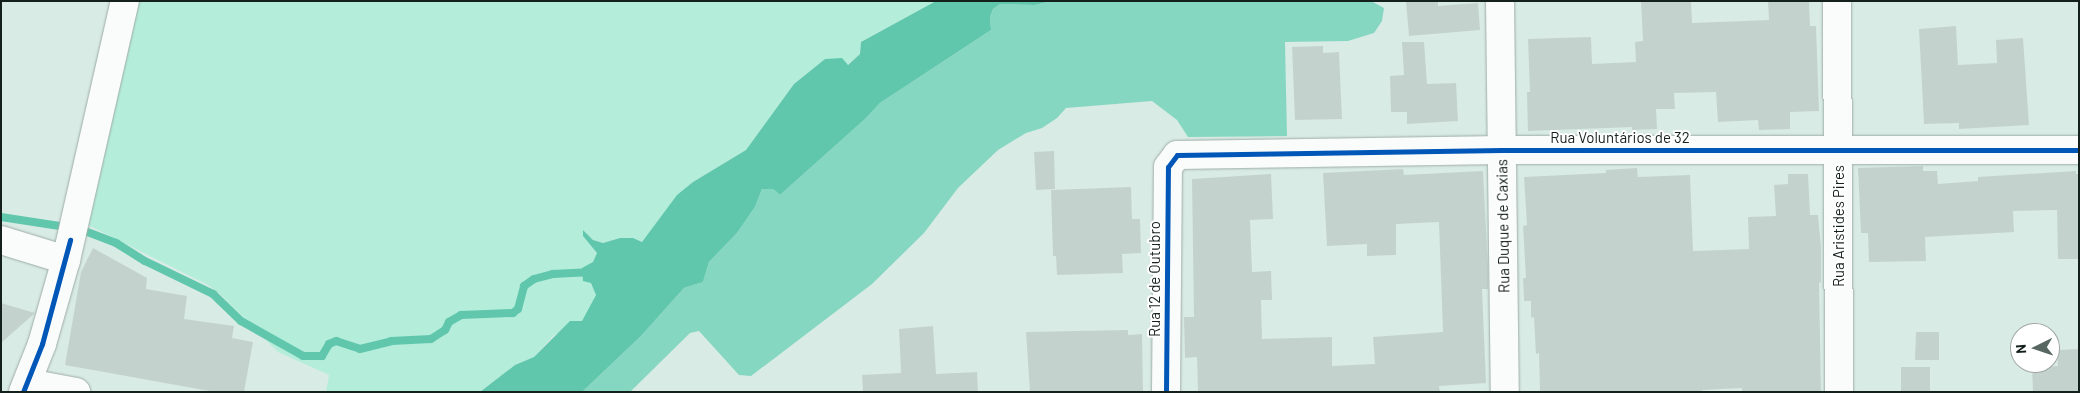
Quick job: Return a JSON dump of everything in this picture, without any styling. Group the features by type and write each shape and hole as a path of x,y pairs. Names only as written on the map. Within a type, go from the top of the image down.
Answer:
{"street":[{"path":"76,392 26,387 42,344 68,250 125,1"},
{"name":"Rua Duque de Caxias","path":"1500,1 1505,392"},
{"name":"Rua Aristides Pires","path":"1837,1 1839,392"},
{"name":"Rua Voluntários de 32","path":"1168,167 1177,155 1186,154 1502,150 1839,152 2079,150"},
{"name":"Rua 12 de Outubro","path":"1166,392 1168,167"},
{"path":"1,240 68,250"}],"shaded area":[{"path":"138,1 936,1 861,42 860,54 847,65 825,59 794,84 746,150 693,182 664,213 642,242 633,238 620,238 603,243 593,240 584,231 583,236 597,253 593,262 591,283 596,295 582,322 554,335 534,357 515,365 480,392 326,392 329,375 278,352 220,294 208,285 86,224"},
{"path":"936,1 1052,1 1035,5 1000,4 993,9 990,17 991,30 880,103 865,119 780,195 773,189 762,189 755,207 737,233 709,262 703,282 684,288 641,336 582,392 480,392 515,365 534,357 570,321 582,321 596,295 591,283 583,281 582,268 593,262 597,253 583,236 583,230 593,240 603,243 620,238 633,238 642,242 677,195 693,182 746,150 794,84 825,59 842,58 848,65 860,54 861,42"},
{"path":"1052,1 1371,1 1384,8 1382,21 1374,33 1348,41 1285,42 1287,136 1188,137 1177,120 1152,101 1066,108 1057,118 1042,128 1026,133 998,150 958,188 924,233 872,284 751,376 739,375 699,331 690,333 630,392 582,392 641,336 684,288 703,282 709,262 737,233 755,207 762,189 773,189 780,195 865,119 880,103 991,30 990,17 993,9 1000,4 1035,5"}],"building":[{"path":"1406,1 1438,1 1438,6 1478,3 1480,30 1409,36"},
{"path":"1641,1 1691,1 1692,23 1769,20 1768,1 1809,1 1810,26 1816,26 1819,111 1790,112 1790,129 1759,130 1758,120 1718,122 1716,92 1674,93 1675,109 1656,109 1657,129 1632,130 1632,127 1528,131 1527,92 1530,92 1528,39 1591,37 1592,64 1636,62 1635,42 1643,41"},
{"path":"1956,26 1958,65 1997,63 1996,40 2023,38 2029,125 1959,129 1959,123 1924,124 1919,29"},
{"path":"1402,42 1424,42 1427,84 1456,83 1458,121 1407,124 1407,112 1391,112 1390,76 1404,75"},
{"path":"1323,46 1323,53 1339,52 1342,119 1295,120 1292,47"},
{"path":"1054,151 1055,189 1036,190 1034,152"},
{"path":"1923,166 1923,171 1937,171 1938,184 1978,181 1978,177 2076,171 2076,174 2079,174 2079,259 2058,259 2057,210 2013,211 2014,232 1925,237 1926,261 1869,262 1868,233 1861,233 1858,168"},
{"path":"1637,168 1638,177 1690,175 1693,251 1749,249 1748,217 1776,216 1774,185 1788,184 1788,174 1808,174 1810,215 1818,215 1821,248 1821,282 1819,283 1821,392 1742,392 1742,388 1702,390 1702,392 1540,392 1539,353 1536,354 1534,317 1531,318 1531,301 1524,301 1523,278 1526,278 1523,226 1527,225 1524,177 1606,173 1606,170"},
{"path":"1403,169 1404,175 1483,171 1488,269 1488,289 1482,289 1486,383 1439,386 1440,392 1198,392 1197,357 1185,358 1184,317 1194,317 1192,179 1271,174 1273,219 1250,220 1252,272 1271,271 1272,300 1261,300 1262,339 1332,337 1332,366 1375,364 1373,337 1443,332 1439,222 1396,224 1396,255 1367,256 1367,244 1327,246 1323,173"},
{"path":"1131,187 1132,219 1140,219 1141,253 1122,254 1123,273 1057,275 1056,256 1053,256 1051,190"},
{"path":"93,248 147,278 146,289 187,296 184,319 234,326 232,338 253,342 244,392 215,392 65,365 81,272"},
{"path":"1,303 35,313 1,343"},
{"path":"933,326 936,374 977,372 978,392 863,392 862,375 901,373 899,329"},
{"path":"1128,330 1128,335 1142,334 1143,392 1030,392 1026,332"},
{"path":"1916,332 1939,332 1939,360 1915,360"},
{"path":"2079,349 2079,392 2033,392 2032,373 2060,373 2060,350"},
{"path":"1901,367 1930,367 1930,392 1901,392"}],"waterway":[{"path":"1,217 66,227"},
{"path":"77,228 116,243 145,261 213,294 241,321 303,356 322,356 329,344 336,341 360,349 391,341 431,339 445,330 449,322 461,315 513,313 518,309 524,286 534,279 553,274 592,272"}],"cycle path":[{"path":"1166,392 1168,167 1177,155 1502,150 2079,150"},
{"path":"23,392 42,344 70,240"}]}
